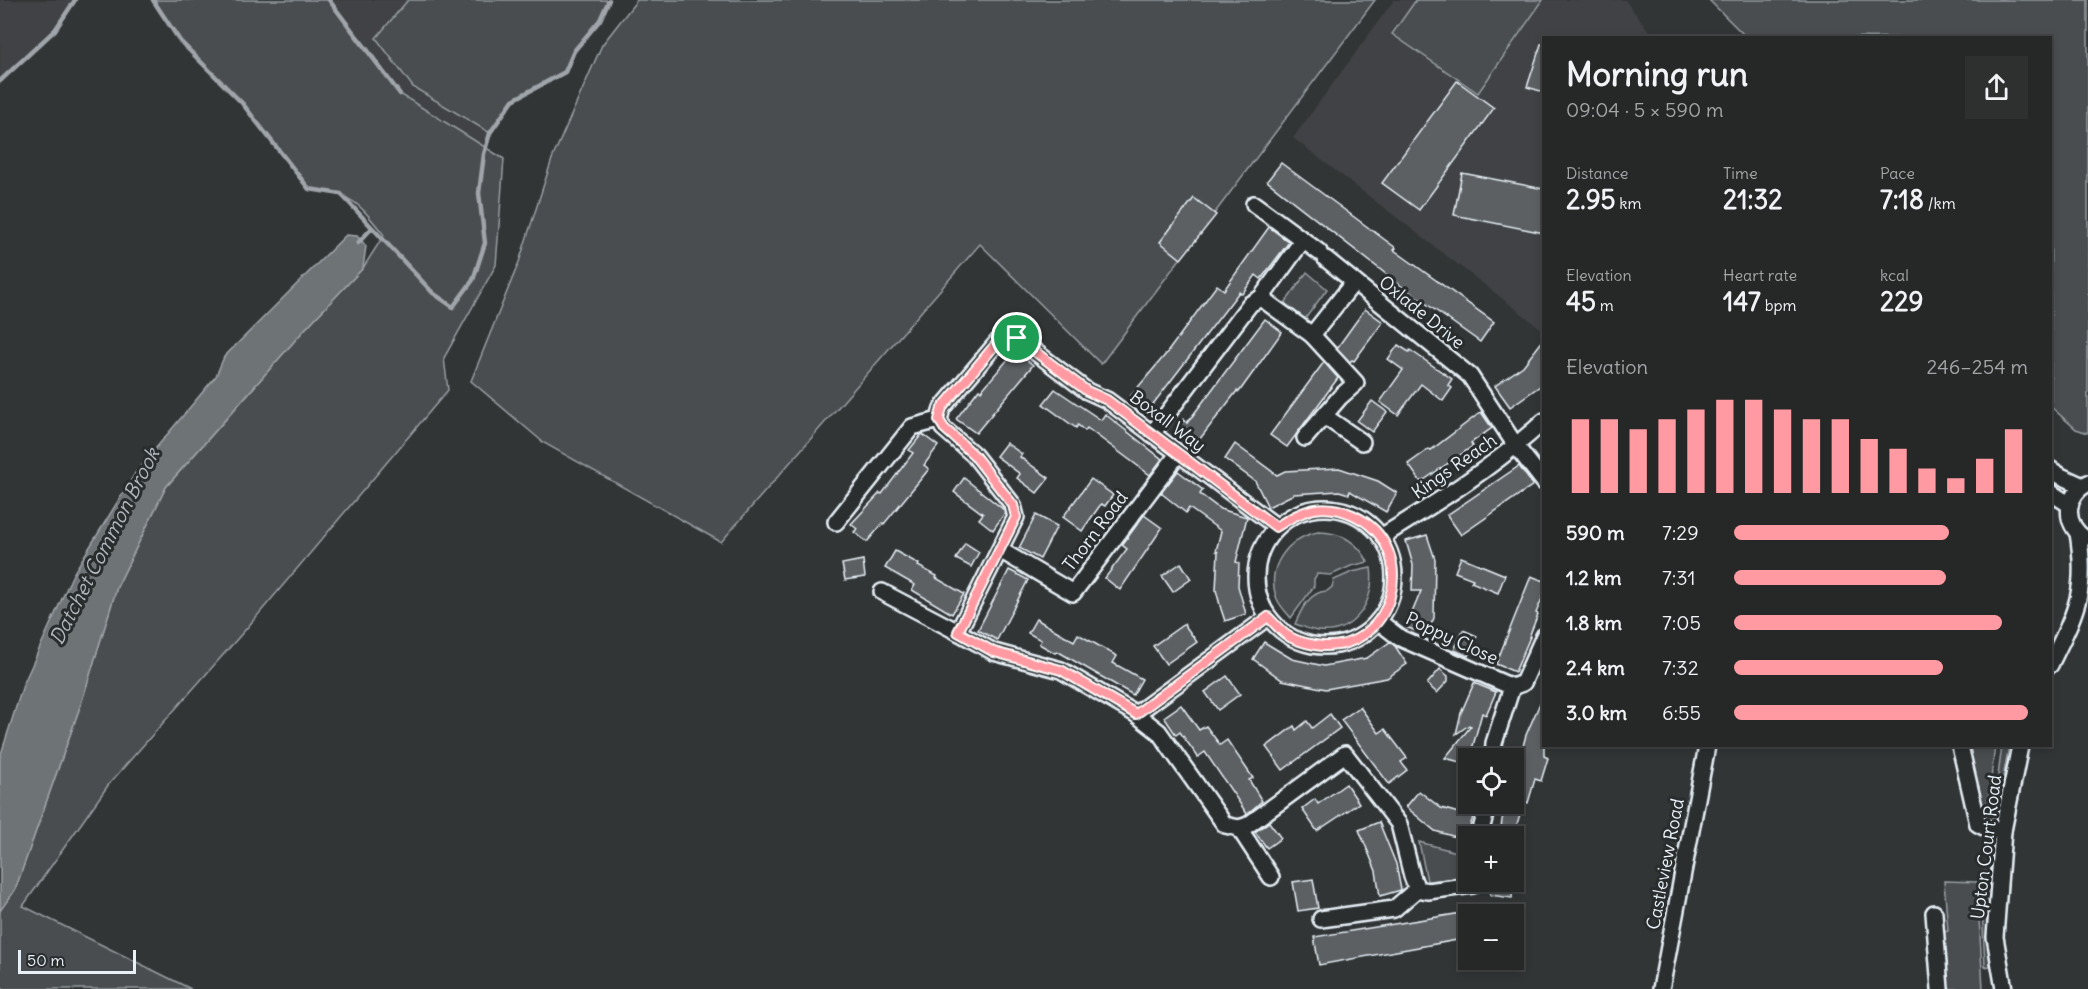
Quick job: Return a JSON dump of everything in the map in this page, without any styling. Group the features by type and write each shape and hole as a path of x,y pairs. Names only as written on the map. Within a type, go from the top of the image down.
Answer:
{"street":[{"path":"1254,204 1354,282"},
{"path":"1152,434 1250,304 1261,298 1303,240"},
{"name":"Oxlade Drive","path":"1312,335 1354,282 1470,376 1516,446 1542,480"},
{"path":"1261,298 1312,335 1356,383 1305,438"},
{"name":"Boxall Way","path":"939,420 942,408 1001,338 1017,338 1087,391 1107,400 1276,527"},
{"path":"1324,416 1362,442"},
{"path":"836,522 912,428 939,420 944,428 974,455 1013,505 1016,517 958,632"},
{"name":"Kings Reach","path":"1381,537 1516,446 1542,423"},
{"name":"Thorn Road","path":"1000,550 1073,593 1178,454"},
{"path":"2052,471 2085,484 2074,495 2069,515 2072,525 2083,536 2084,598 2055,645"},
{"path":"2052,493 2070,505"},
{"path":"1319,508 1343,510 1365,520 1381,537 1389,550 1394,568 1394,587 1388,605 1378,621 1363,635 1344,644 1324,646 1304,643 1285,634 1268,617 1259,600 1256,581 1257,561 1276,527 1296,514 1319,508"},
{"path":"882,592 994,652 1061,670 1136,714 1159,732 1225,825 1239,828 1248,825 1345,754 1400,824 1412,876 1418,889"},
{"path":"1136,714 1268,617"},
{"name":"Poppy Close","path":"1378,621 1400,638 1512,687"},
{"path":"1494,748 1512,687 1523,683 1542,640"},
{"name":"Castleview Road","path":"1661,989 1707,747"},
{"path":"1960,747 1978,824 1988,829 2003,831"},
{"name":"Upton Court Road","path":"2004,989 1995,937 2003,831 2020,747"},
{"path":"1239,828 1271,877"},
{"path":"1418,889 1428,891 1458,887"},
{"path":"1321,919 1394,909 1418,889"},
{"path":"1934,913 1940,989"}],"shaded area":[{"path":"0,0 75,0 55,30 0,81"},
{"path":"153,0 329,0 368,48 400,94 504,159 496,265 444,358 448,390 246,629 109,784 23,906 191,989 0,989 0,896 8,900 15,890 81,704 117,587 166,487 305,329 363,268 384,235 353,201 336,194 309,189 243,103 180,41"},
{"path":"329,0 609,0 600,20 574,51 565,72 513,100 490,133 484,154 400,94 368,48"},
{"path":"408,0 609,0 600,20 574,51 565,72 513,100 490,133 413,87 376,38"},
{"path":"637,0 1375,0 1101,364 980,244 721,542 544,443 471,381 519,262 552,159 602,45"},
{"path":"1394,0 1625,0 1653,36 1542,36 1542,329 1293,138"},
{"path":"1416,0 1543,0 1478,93 1392,34"},
{"path":"1709,0 2088,0 2088,433 2076,429 2052,408 2052,36 1745,36"},
{"path":"1307,272 1327,289 1305,319 1285,303"},
{"path":"1318,532 1334,534 1348,540 1359,549 1368,562 1351,566 1331,575 1317,574 1314,586 1291,618 1277,599 1274,576 1277,566 1281,556 1288,548 1307,535"},
{"path":"1371,568 1370,592 1360,613 1352,622 1331,631 1315,630 1295,624 1307,602 1316,594 1332,587 1334,580 1352,572"},
{"path":"1967,747 1995,747 1986,818 1978,816"},
{"path":"2002,747 2009,747 1996,815 1992,820"},
{"path":"1419,842 1458,852 1458,881 1450,879 1427,881"},
{"path":"1984,871 1989,872 1986,901 1990,966 1985,967 1982,909"},
{"path":"1944,881 1977,882 1983,989 1944,989 1940,933 1948,931"}],"water":[{"path":"346,235 357,236 366,246 363,268 305,329 166,487 117,587 81,704 15,890 0,911 0,757 23,685 73,574 136,472 216,376 224,357"}],"building":[{"path":"1541,44 1542,44 1542,91 1527,87"},
{"path":"1457,81 1494,108 1419,210 1382,183"},
{"path":"1281,163 1396,248 1394,250 1494,322 1480,342 1400,285 1267,181"},
{"path":"1462,173 1542,189 1542,233 1454,215"},
{"path":"1194,198 1216,215 1181,259 1160,242"},
{"path":"1269,227 1289,242 1261,279 1256,275 1242,294 1239,292 1147,412 1128,399 1166,354 1217,285 1224,290"},
{"path":"1365,309 1383,322 1354,361 1350,362 1337,348"},
{"path":"1265,319 1282,332 1239,392 1237,391 1196,444 1175,429 1183,419 1187,423"},
{"path":"1542,342 1542,384 1510,407 1495,386 1523,366"},
{"path":"1398,345 1409,352 1410,350 1452,379 1448,385 1452,388 1443,401 1421,384 1398,415 1380,402 1403,370 1388,359"},
{"path":"1015,351 1033,365 976,433 956,419 979,389 981,391"},
{"path":"1324,362 1338,378 1287,447 1270,435"},
{"path":"1055,389 1101,420 1105,414 1162,459 1150,475 1087,428 1085,431 1078,425 1076,428 1043,404"},
{"path":"1372,401 1387,412 1372,432 1357,421"},
{"path":"1481,412 1492,428 1471,443 1473,446 1421,482 1408,464 1429,449 1431,450"},
{"path":"922,434 938,446 924,465 929,469 867,542 854,532 857,529 851,524 880,493 882,494 913,453 909,450"},
{"path":"1006,443 1022,454 1020,457 1049,478 1037,493 1017,478 1020,474 996,456"},
{"path":"1235,444 1277,475 1285,471 1339,468 1378,481 1397,493 1386,512 1350,491 1349,494 1339,491 1294,494 1268,507 1255,481 1225,459"},
{"path":"1519,466 1533,485 1461,535 1447,515"},
{"path":"1178,471 1203,490 1200,494 1220,509 1247,517 1236,562 1239,563 1238,586 1246,614 1225,621 1221,609 1216,590 1218,552 1216,551 1221,531 1189,508 1186,513 1161,493"},
{"path":"964,478 1004,510 1005,513 993,530 979,519 983,514 954,492"},
{"path":"1091,479 1113,495 1105,506 1101,504 1082,531 1063,517"},
{"path":"1036,515 1057,526 1040,559 1019,548"},
{"path":"1144,515 1162,528 1120,590 1105,578 1127,549 1122,545"},
{"path":"1427,535 1435,559 1434,618 1426,635 1406,627 1421,591 1412,591 1413,565 1406,541"},
{"path":"965,543 979,552 971,567 956,559"},
{"path":"895,551 964,594 952,614 912,590 915,585 885,568"},
{"path":"1461,557 1505,575 1498,593 1471,582 1473,579 1455,572"},
{"path":"863,560 865,577 845,580 842,564"},
{"path":"1181,563 1191,579 1173,592 1162,576"},
{"path":"1009,570 1028,580 997,640 978,630"},
{"path":"1531,576 1542,580 1542,599 1536,613 1538,614 1515,672 1496,664"},
{"path":"1036,619 1074,641 1078,634 1117,656 1113,663 1142,679 1133,695 1057,651 1055,653 1039,644 1041,640 1028,633"},
{"path":"1184,624 1197,642 1166,664 1153,646"},
{"path":"1463,630 1477,636 1468,656 1454,650"},
{"path":"1264,642 1292,659 1324,666 1367,658 1390,642 1407,664 1387,678 1326,689 1282,680 1253,659"},
{"path":"1440,669 1448,676 1448,681 1437,693 1427,684"},
{"path":"1227,676 1240,694 1218,710 1205,692"},
{"path":"1474,683 1496,692 1486,715 1482,713 1472,748 1458,748 1458,761 1445,758 1471,726 1469,725 1456,734 1461,713"},
{"path":"1542,699 1542,747 1544,747 1544,756 1548,758 1541,781 1535,779 1528,803 1524,801 1522,748"},
{"path":"1181,705 1199,730 1206,726 1220,745 1227,740 1253,778 1249,780 1262,801 1247,814 1205,752 1198,757 1180,732 1176,735 1164,717"},
{"path":"1360,707 1379,733 1385,729 1407,758 1401,762 1407,770 1389,784 1341,720"},
{"path":"1330,714 1340,728 1283,770 1266,747 1294,726 1296,730 1307,721 1312,728"},
{"path":"1346,784 1359,803 1317,831 1302,809 1315,799 1318,804"},
{"path":"1419,791 1441,808 1473,817 1470,826 1458,826 1458,838 1435,831 1406,807"},
{"path":"1504,814 1520,814 1517,826 1501,826"},
{"path":"1269,822 1281,838 1267,848 1255,832"},
{"path":"1379,822 1396,864 1401,890 1380,896 1376,871 1359,830"},
{"path":"1313,879 1318,908 1298,911 1293,882"},
{"path":"1490,892 1512,892 1512,898 1490,895"},
{"path":"1458,914 1458,940 1319,965 1314,937"}],"waterway":[{"path":"0,81 55,30 75,0"},
{"path":"153,0 180,41 242,103 309,189 341,194 433,293 453,307 473,280 485,243 479,193 484,154 490,133 513,100 565,72 574,51 600,20 609,0"},
{"path":"329,0 400,94"},
{"name":"Datchet Common Brook","path":"358,243 372,228"}],"route":[{"path":"1001,338 1017,338 1087,391 1107,400 1276,527 1296,514 1319,508 1343,510 1365,520 1381,537 1389,550 1394,568 1394,587 1388,605 1378,621 1363,635 1344,644 1324,646 1304,643 1285,634 1268,617 1136,714 1061,670 994,652 958,632 1016,517 1013,505 974,455 944,428 939,420 942,408 1001,338"}]}
